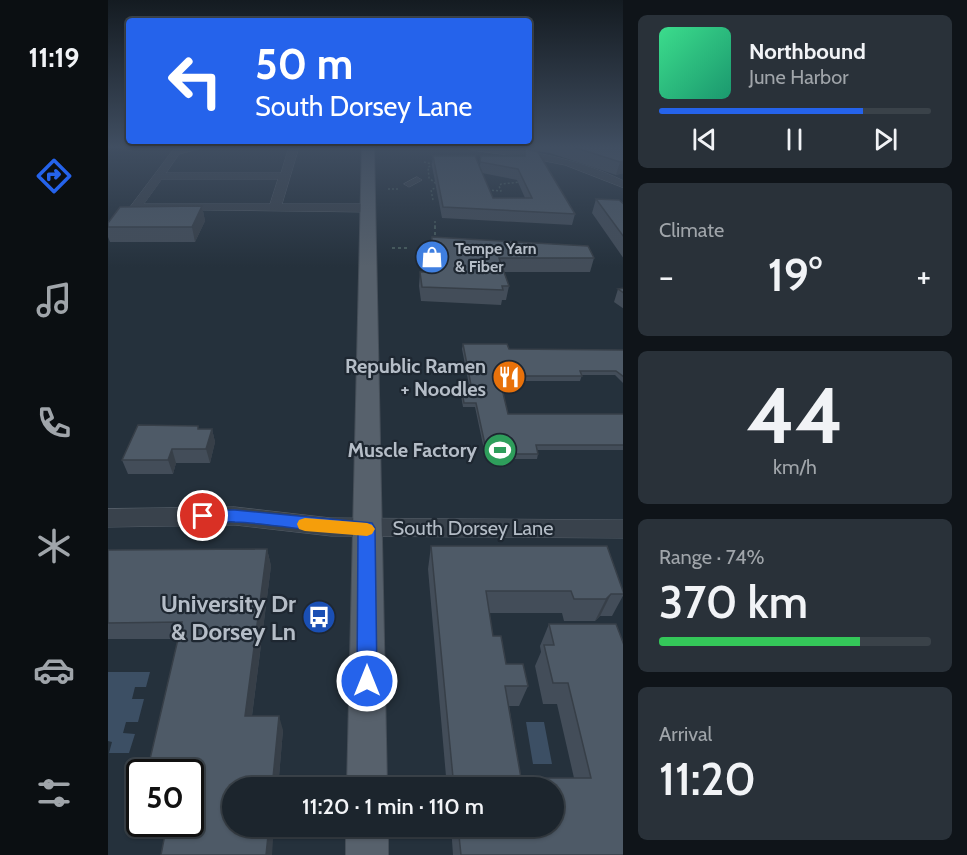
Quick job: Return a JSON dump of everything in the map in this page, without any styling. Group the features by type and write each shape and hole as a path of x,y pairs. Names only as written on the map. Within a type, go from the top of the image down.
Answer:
{"main road":[{"path":"367,777 368,187"},
{"path":"368,837 368,855"}],"street":[{"path":"150,187 136,207 368,208"},
{"path":"276,207 282,187"},
{"name":"South Dorsey Lane","path":"108,518 235,516 331,527 623,529"}],"path":[{"path":"424,191 431,191 436,187"},
{"path":"486,190 501,191 499,187"},
{"path":"431,191 433,200"},
{"path":"423,250 427,247 435,247 435,221"},
{"path":"392,248 408,248"}],"water":[{"path":"108,672 150,672 146,687 135,687 132,699 144,699 138,722 126,722 123,733 135,734 129,753 109,753 112,742 108,741"},
{"path":"526,722 544,722 552,764 533,764"}],"building":[{"path":"439,187 488,187 493,198 532,198 527,187 559,187 575,214 443,207"},
{"path":"596,199 619,200 623,203 623,236"},
{"path":"202,206 192,227 108,227 108,223 120,207"},
{"path":"432,237 588,246 594,258 499,258 509,286 502,286 503,290 422,287 420,272 430,272"},
{"path":"463,344 507,344 509,349 623,350 623,376 616,371 580,371 582,376 499,376 508,414 623,414 623,445 536,445 538,454 487,454 476,403 464,403 461,385 471,385"},
{"path":"138,425 198,426 198,429 212,429 206,449 172,449 168,460 122,460"},
{"path":"431,546 607,546 623,594 611,594 606,599 574,599 571,591 486,591 493,636 501,636 506,664 523,664 528,686 505,686 521,777 453,777"},
{"path":"267,549 245,716 279,716 273,777 222,777 222,837 268,837 266,855 161,855 164,837 204,837 204,759 150,759 182,622 108,623 108,550"},
{"path":"549,624 616,624 623,642 623,855 461,855 459,837 564,837 564,778 591,778 568,683 553,683 544,645 554,645"}],"slow traffic":[{"path":"305,524 367,529"}],"place":[{"name":"Tempe Yarn & Fiber","path":"432,257"},
{"name":"Republic Ramen + Noodles","path":"509,377"},
{"name":"Muscle Factory","path":"500,450"},
{"name":"University Dr & Dorsey Ln","path":"319,617"}],"route":[{"path":"203,516 235,516 331,527 367,528 367,681"}]}
